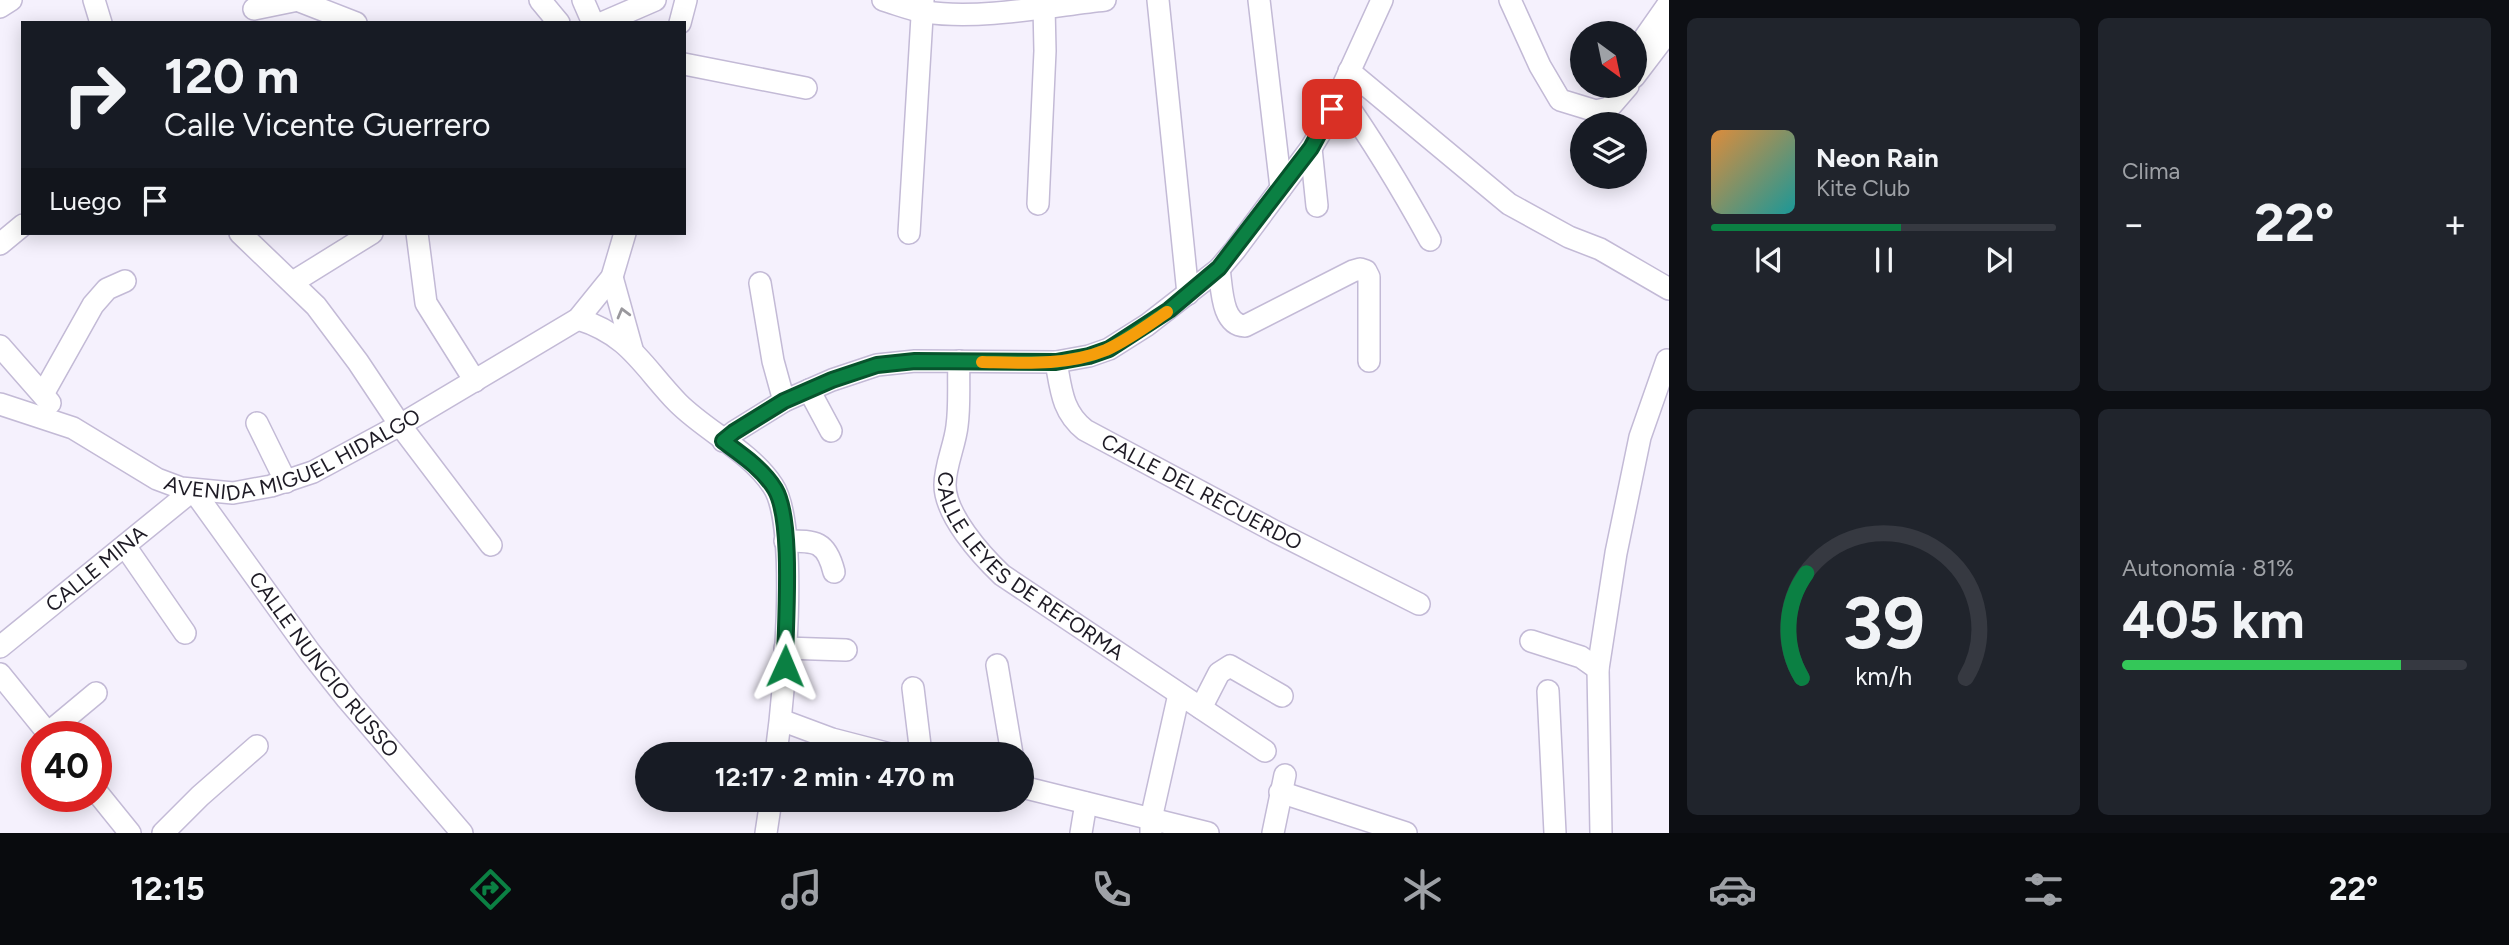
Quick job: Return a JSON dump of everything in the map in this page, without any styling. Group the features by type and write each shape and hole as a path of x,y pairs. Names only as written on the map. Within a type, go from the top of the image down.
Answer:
{"street":[{"path":"0,7 11,0"},
{"path":"94,0 101,21"},
{"path":"254,9 297,0 351,21"},
{"path":"540,0 557,21"},
{"path":"583,0 592,21"},
{"path":"607,21 655,0"},
{"path":"681,21 686,0"},
{"path":"884,0 977,13 1105,0"},
{"path":"1158,0 1188,294"},
{"path":"1259,0 1281,188"},
{"path":"723,441 784,401 856,371 896,362 1056,362 1109,349 1147,325 1219,268 1311,148 1325,125 1382,0"},
{"path":"1510,0 1560,100 1596,111 1609,108 1618,98"},
{"path":"1647,34 1669,3"},
{"path":"909,233 919,34 923,6"},
{"path":"1038,204 1045,51 1044,6"},
{"path":"1647,60 1669,31"},
{"path":"686,64 806,88"},
{"path":"1349,71 1509,204 1557,231 1600,249 1669,289"},
{"path":"1339,93 1399,183 1430,240"},
{"path":"1576,105 1598,98"},
{"path":"1311,148 1317,206"},
{"path":"0,244 21,227"},
{"path":"242,235 316,306 400,425 491,545"},
{"path":"293,282 369,235"},
{"path":"417,235 426,303 475,381"},
{"path":"624,235 612,277 632,349"},
{"path":"1219,268 1227,316 1232,322 1245,326 1353,271 1366,271 1369,277 1368,361"},
{"name":"AVENIDA MIGUEL HIDALGO","path":"0,404 73,428 157,479 193,491 233,493 286,482 313,472 400,425 578,319 612,277"},
{"path":"43,394 93,304 107,289 125,281"},
{"path":"760,284 773,361 784,401"},
{"path":"578,319 597,325 632,349 664,389 694,419 759,469 775,489 783,511 785,541 785,685 778,742"},
{"path":"0,346 43,394 54,409 57,421"},
{"path":"1601,833 1598,669 1616,553 1640,438 1667,360"},
{"name":"CALLE LEYES DE REFORMA","path":"959,361 957,425 945,484 947,498 958,521 985,559 1002,575 1265,751"},
{"name":"CALLE DEL RECUERDO","path":"1056,362 1062,400 1070,417 1085,430 1274,531 1419,604"},
{"path":"809,390 831,431"},
{"path":"257,423 286,482"},
{"name":"CALLE MINA","path":"0,647 193,491"},
{"name":"CALLE NUNCIO RUSSO","path":"193,491 309,651 462,833"},
{"path":"785,541 812,541 822,546 830,556 834,572"},
{"path":"125,546 185,633"},
{"path":"1531,641 1581,657 1598,669"},
{"path":"785,648 846,650"},
{"path":"997,665 1010,742"},
{"path":"1201,708 1219,673 1230,666 1282,696"},
{"path":"0,674 38,721"},
{"path":"913,688 920,742"},
{"path":"1548,691 1555,833"},
{"path":"65,721 96,693"},
{"path":"1151,826 1179,694"},
{"path":"781,720 846,742"},
{"path":"163,833 257,746"},
{"path":"1273,833 1282,784 1406,833"},
{"path":"1034,790 1086,803 1151,826 1208,833"},
{"path":"1081,833 1086,803"},
{"path":"112,811 131,833"},
{"path":"766,833 769,812"}],"slow traffic":[{"path":"982,362 1056,362 1089,356 1109,349 1167,312"}],"route":[{"path":"785,666 783,511 775,489 765,476 723,441 784,401 832,380 877,365 915,361 1056,362 1109,349 1169,310 1219,268 1311,148 1332,109"}]}
